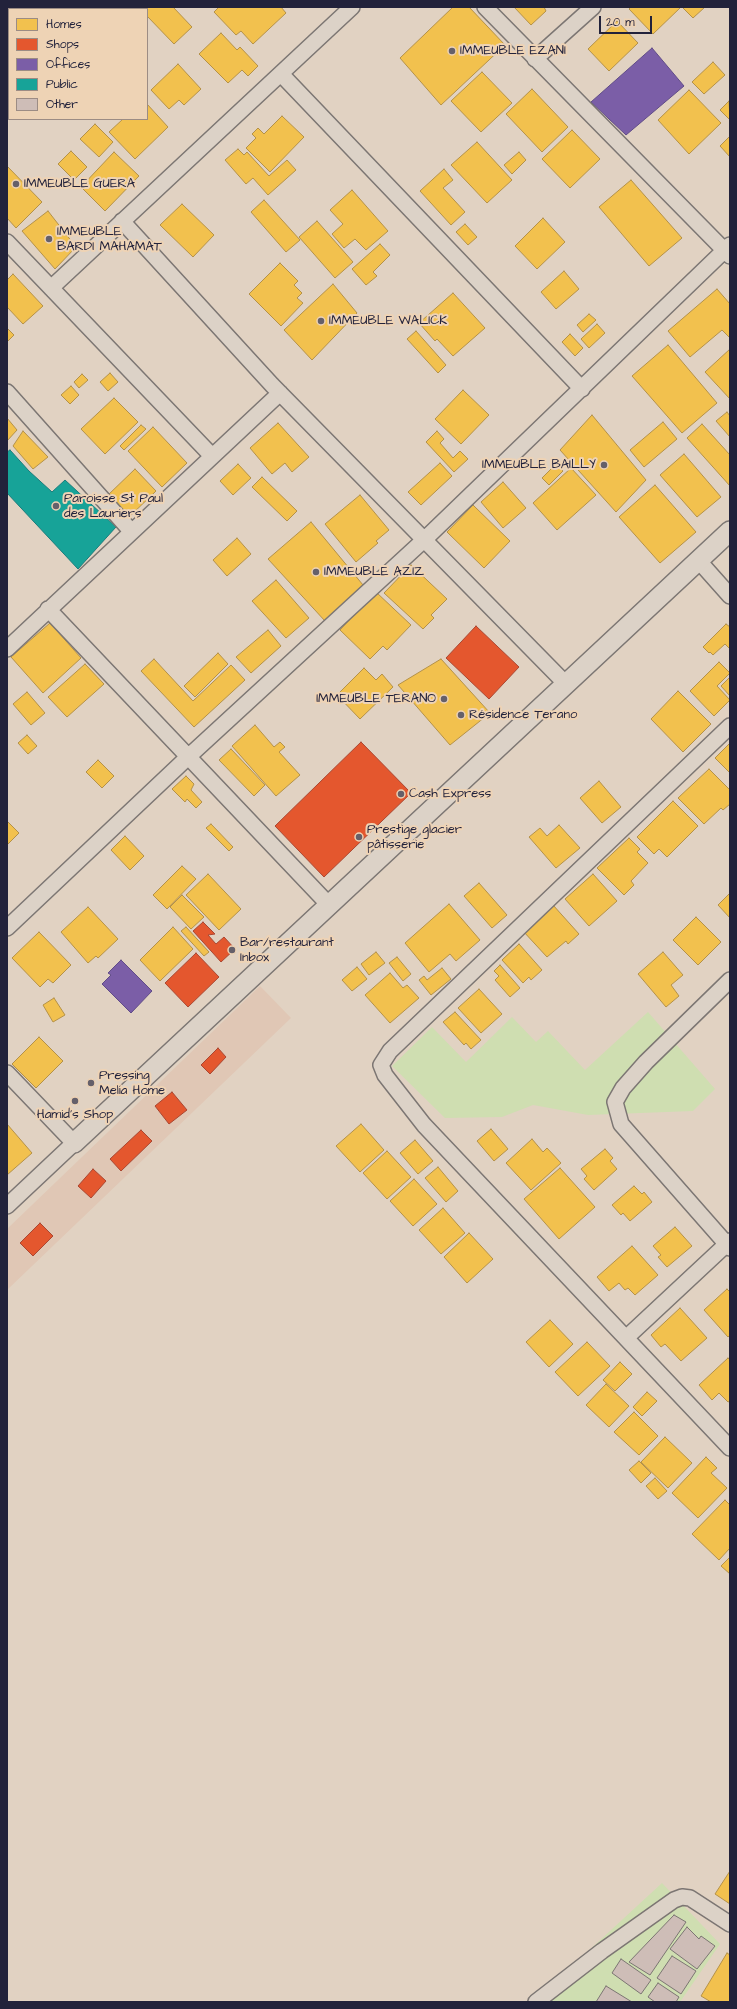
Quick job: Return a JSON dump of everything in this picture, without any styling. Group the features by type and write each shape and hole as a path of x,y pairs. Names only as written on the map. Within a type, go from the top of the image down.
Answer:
{"street":[{"path":"51,288 352,7"},
{"path":"7,928 188,757 425,539 728,251 535,59 485,7"},
{"path":"535,59 593,7"},
{"path":"281,74 582,389"},
{"path":"122,221 280,393 566,684"},
{"path":"7,242 212,456"},
{"path":"7,392 131,531"},
{"path":"10,641 48,609 280,393"},
{"path":"7,1206 730,531"},
{"path":"698,560 730,596"},
{"path":"48,609 330,906"},
{"path":"730,726 390,1050 381,1065 385,1075 424,1125 730,1448"},
{"path":"626,1338 729,1244 621,1124 615,1102 623,1088 646,1062 730,980"},
{"path":"7,1073 74,1143"},
{"path":"536,2002 602,1951 674,1900 682,1897 690,1898 730,1924"}],"shaded area":[{"path":"260,986 291,1018 7,1290 7,1229"}],"green space":[{"path":"648,1012 715,1089 693,1111 588,1115 533,1105 502,1117 445,1118 392,1066 432,1027 466,1062 512,1017 536,1042 548,1031 585,1070"},
{"path":"662,1883 720,1944 680,2002 533,2002"}],"building: Homes":[{"path":"138,7 173,7 192,27 174,44 148,17 148,8"},
{"path":"219,7 281,7 286,13 253,44 241,31 236,35 214,12"},
{"name":"IMMEUBLE EZANI","path":"453,7 469,7 505,45 441,105 400,58"},
{"path":"514,7 544,7 546,11 531,25"},
{"path":"631,7 681,7 653,34 629,9"},
{"path":"682,7 705,7 693,18"},
{"path":"617,21 638,43 609,71 588,49"},
{"path":"221,33 237,50 240,47 258,66 248,76 242,70 228,83 199,54"},
{"path":"713,62 725,75 704,94 692,82"},
{"path":"178,64 201,89 184,105 179,100 169,109 151,90"},
{"path":"482,72 512,103 481,132 451,101"},
{"path":"532,89 568,127 542,152 506,114"},
{"path":"689,90 721,123 689,154 658,120"},
{"path":"729,101 730,118 729,119 720,110"},
{"path":"148,105 168,127 135,159 109,132 122,120 148,120"},
{"path":"282,116 304,137 270,172 246,148 256,138 252,134 258,128 264,134"},
{"path":"95,124 113,142 99,157 80,139"},
{"path":"572,130 600,159 570,188 542,159"},
{"path":"730,136 730,157 720,146"},
{"path":"477,142 512,180 487,203 451,165"},
{"path":"238,149 244,155 247,152 269,176 287,160 296,170 268,195 253,178 246,184 225,160"},
{"path":"71,151 87,167 74,180 58,164"},
{"path":"114,152 139,176 105,211 81,187"},
{"path":"519,152 526,160 512,174 504,165"},
{"name":"IMMEUBLE GUERA","path":"7,166 42,202 16,228 7,218"},
{"path":"444,169 453,180 443,188 465,212 451,225 420,191"},
{"path":"631,180 682,238 649,266 599,207"},
{"path":"352,190 388,231 366,250 355,239 344,248 332,234 343,224 330,210"},
{"path":"264,200 300,240 286,252 251,212"},
{"path":"182,204 214,235 193,257 160,225"},
{"name":"IMMEUBLE BARDI MAHAMAT","path":"48,211 76,247 55,269 22,231"},
{"path":"543,218 565,242 537,269 515,246"},
{"path":"317,221 353,262 335,278 299,237"},
{"path":"465,224 477,237 468,245 456,232"},
{"path":"380,244 390,255 373,272 377,276 366,285 352,269"},
{"path":"280,263 298,281 294,285 302,293 297,298 303,303 281,326 249,294"},
{"path":"564,271 579,289 556,309 541,292"},
{"path":"13,274 43,306 23,324 7,307 7,280"},
{"name":"IMMEUBLE WALICK","path":"333,284 357,313 312,360 284,330"},
{"path":"717,289 730,304 730,336 729,337 722,330 690,357 668,331"},
{"path":"453,293 485,328 453,356 437,339 435,341 419,323"},
{"path":"589,314 596,320 583,332 577,325"},
{"path":"597,324 605,333 589,348 581,339"},
{"path":"7,328 14,335 7,342"},
{"path":"416,331 446,365 438,373 407,339"},
{"path":"570,334 583,348 575,356 562,342"},
{"path":"668,345 717,403 682,433 632,376"},
{"path":"730,349 730,399 705,372"},
{"path":"110,373 118,382 108,391 100,382"},
{"path":"82,374 88,380 79,388 74,382"},
{"path":"71,386 79,395 70,404 61,395"},
{"path":"463,390 489,415 461,444 435,419"},
{"path":"114,398 138,422 105,454 81,429"},
{"path":"727,412 730,416 730,437 716,421"},
{"name":"IMMEUBLE BAILLY","path":"592,415 646,480 616,512 560,450"},
{"path":"7,418 17,430 7,441"},
{"path":"663,422 677,439 644,467 630,450"},
{"path":"278,423 309,457 292,472 285,463 272,474 250,448"},
{"path":"702,424 730,455 730,486 687,438"},
{"path":"141,425 146,429 124,450 120,446"},
{"path":"153,427 187,463 162,487 128,451"},
{"path":"23,431 48,457 33,469 13,446"},
{"path":"437,431 444,439 440,443 453,458 460,451 468,459 454,472 426,442"},
{"path":"684,454 721,497 697,517 660,475"},
{"path":"440,463 452,476 421,505 408,492"},
{"path":"238,464 251,478 233,495 220,481"},
{"path":"556,464 563,471 549,485 542,478"},
{"path":"571,468 596,495 557,530 533,503"},
{"path":"135,469 156,491 128,518 107,496"},
{"path":"262,477 297,511 287,521 252,487"},
{"path":"503,482 526,508 503,528 481,502"},
{"path":"655,485 696,532 660,563 619,517"},
{"path":"360,495 389,530 376,541 378,543 356,562 325,524"},
{"path":"473,505 510,541 484,568 447,532"},
{"name":"IMMEUBLE AZIZ","path":"311,522 363,585 325,621 268,559"},
{"path":"237,538 251,554 227,576 213,560"},
{"path":"411,565 447,599 431,615 434,618 423,629 384,593"},
{"path":"276,580 309,618 286,638 252,601"},
{"path":"376,592 411,625 387,650 383,646 370,659 340,630"},
{"path":"50,623 81,658 43,693 11,657"},
{"path":"726,624 730,627 730,649 725,644 713,655 710,652 709,653 703,647"},
{"path":"268,630 281,646 251,673 236,657"},
{"path":"218,653 228,664 195,697 184,686"},
{"path":"154,659 193,701 231,665 245,680 194,727 141,671"},
{"name":"IMMEUBLE TERANO","path":"441,659 490,713 450,745 398,685"},
{"path":"719,662 730,673 717,686 730,700 714,716 690,691"},
{"path":"85,664 104,684 67,717 48,697"},
{"path":"364,668 376,680 382,674 393,687 360,719 337,695"},
{"path":"730,677 730,696 721,686"},
{"path":"678,691 711,724 683,752 651,719"},
{"path":"27,692 45,713 31,725 13,704"},
{"path":"255,725 274,747 280,742 285,747 279,752 300,775 276,796 232,746"},
{"path":"27,735 37,746 28,754 18,743"},
{"path":"730,743 730,773 715,758"},
{"path":"231,749 265,785 254,796 219,760"},
{"path":"98,760 114,776 102,788 86,772"},
{"path":"709,769 730,790 730,804 723,810 721,808 704,824 678,798"},
{"path":"186,776 194,784 191,790 202,802 196,808 187,799 185,802 172,789"},
{"path":"599,781 621,807 602,823 580,798"},
{"path":"673,801 698,826 667,857 659,849 654,854 637,837"},
{"path":"7,821 19,833 7,845"},
{"path":"211,824 233,847 229,851 206,828"},
{"path":"559,825 580,848 556,868 529,837 540,828 547,836"},
{"path":"125,836 144,856 130,870 111,850"},
{"path":"629,838 640,849 637,852 648,863 631,881 634,885 624,895 597,868"},
{"path":"182,866 196,879 167,909 153,895"},
{"path":"208,874 241,909 219,930 186,895"},
{"path":"593,874 617,901 589,926 565,899"},
{"path":"479,883 507,915 492,928 464,896"},
{"path":"730,893 730,918 718,905"},
{"path":"182,895 204,917 191,929 170,907"},
{"path":"449,904 480,940 456,961 450,954 429,972 405,943"},
{"path":"553,905 579,934 568,944 566,941 547,957 523,931"},
{"path":"88,907 118,939 98,958 96,956 88,963 61,932"},
{"path":"696,917 721,942 698,965 673,940"},
{"path":"173,927 193,949 160,981 140,960"},
{"path":"186,927 209,952 204,956 181,931"},
{"path":"39,932 71,965 53,983 48,979 40,987 12,958"},
{"path":"519,944 542,970 531,980 529,977 523,983 502,960"},
{"path":"376,952 385,963 369,975 361,964"},
{"path":"663,952 683,975 671,985 679,996 666,1007 638,974"},
{"path":"397,957 411,974 403,981 389,963"},
{"path":"500,965 520,988 510,997 495,980 499,976 494,971"},
{"path":"357,967 367,979 352,991 342,980"},
{"path":"442,968 451,979 431,995 419,980 424,976 427,980"},
{"path":"390,973 403,988 407,985 419,998 390,1023 365,995"},
{"path":"479,989 502,1014 481,1033 458,1008"},
{"path":"54,998 65,1015 53,1022 43,1005"},
{"path":"455,1012 481,1040 471,1049 466,1043 464,1045 443,1022"},
{"path":"39,1037 63,1061 36,1088 12,1064"},
{"path":"7,1124 32,1153 7,1175"},
{"path":"361,1124 384,1150 360,1172 336,1146"},
{"path":"491,1129 508,1149 494,1161 477,1141"},
{"path":"532,1139 543,1152 547,1148 561,1163 531,1190 506,1163"},
{"path":"415,1140 433,1161 418,1174 400,1153"},
{"path":"605,1149 613,1158 610,1161 617,1169 594,1190 584,1179 587,1176 581,1169"},
{"path":"387,1151 411,1177 387,1199 363,1173"},
{"path":"438,1167 458,1191 446,1202 425,1178"},
{"path":"560,1168 595,1207 559,1239 524,1199"},
{"path":"414,1179 437,1204 413,1226 390,1201"},
{"path":"634,1186 642,1194 644,1192 652,1202 630,1221 623,1213 621,1215 612,1205"},
{"path":"443,1208 465,1233 441,1254 419,1230"},
{"path":"675,1227 692,1246 667,1267 658,1257 661,1255 653,1246"},
{"path":"469,1233 493,1259 467,1283 444,1257"},
{"path":"632,1246 658,1275 635,1295 628,1288 625,1290 619,1283 609,1291 597,1277"},
{"path":"727,1289 730,1292 730,1335 728,1337 704,1310"},
{"path":"680,1308 707,1338 681,1361 665,1344 661,1347 651,1335"},
{"path":"550,1320 573,1344 549,1367 526,1342"},
{"path":"587,1342 610,1366 578,1396 555,1372"},
{"path":"728,1358 730,1360 730,1401 728,1402 719,1393 712,1400 699,1385"},
{"path":"620,1362 632,1374 615,1391 603,1380"},
{"path":"606,1384 629,1406 609,1427 586,1405"},
{"path":"647,1392 657,1401 642,1416 633,1407"},
{"path":"634,1412 658,1436 639,1455 614,1432"},
{"path":"665,1437 692,1463 668,1488 641,1462"},
{"path":"706,1457 717,1468 711,1473 727,1488 698,1518 672,1493"},
{"path":"639,1461 651,1473 641,1483 629,1470"},
{"path":"655,1478 667,1491 658,1499 646,1486"},
{"path":"725,1500 730,1505 730,1548 719,1560 692,1534"},
{"path":"730,1557 730,1574 721,1566"},
{"path":"730,1871 730,1904 715,1894"},
{"path":"727,1953 730,1955 730,2002 711,2002 701,1996"}],"building: Shops":[{"path":"476,626 519,667 489,699 446,658"},
{"path":"361,742 411,793 324,877 275,826"},
{"path":"203,922 215,934 208,935 216,944 224,937 235,949 221,962 193,931"},
{"path":"196,953 219,977 188,1007 165,983"},
{"path":"218,1048 226,1057 210,1074 201,1065"},
{"path":"172,1092 187,1110 169,1124 155,1106"},
{"path":"141,1130 152,1141 121,1171 110,1159"},
{"path":"93,1169 106,1181 91,1198 78,1186"},
{"path":"40,1223 53,1236 33,1256 20,1243"}],"building: Offices":[{"path":"652,48 684,86 626,135 591,102"},
{"path":"121,960 152,991 131,1013 102,984 111,975 108,973"}],"building: Public":[{"name":"Paroisse St Paul des Lauriers","path":"10,450 29,471 52,492 65,480 116,527 78,569 7,493 7,452"}],"building: Other":[{"path":"674,1915 686,1922 650,1975 629,1962"},
{"path":"687,1927 699,1939 701,1936 715,1946 697,1969 670,1949"},
{"path":"672,1956 696,1971 681,1994 657,1978"},
{"path":"621,1959 651,1980 641,1994 612,1973"},
{"path":"658,1983 679,1997 676,2002 655,2002 648,1997"},
{"path":"606,1986 632,2002 596,2002"}],"place":[{"name":"IMMEUBLE EZANI","path":"452,51"},
{"name":"IMMEUBLE GUERA","path":"16,184"},
{"name":"IMMEUBLE BARDI MAHAMAT","path":"49,239"},
{"name":"IMMEUBLE WALICK","path":"321,321"},
{"name":"IMMEUBLE BAILLY","path":"604,465"},
{"name":"Paroisse St Paul des Lauriers","path":"56,506"},
{"name":"IMMEUBLE AZIZ","path":"316,572"},
{"name":"IMMEUBLE TERANO","path":"444,699"},
{"name":"Résidence Terano","path":"461,715"},
{"name":"Cash Express","path":"401,794"},
{"name":"Prestige glacier pâtisserie","path":"359,837"},
{"name":"Bar/restaurant Inbox","path":"232,950"},
{"name":"Pressing Melia Home","path":"91,1083"},
{"name":"Hamid's Shop","path":"75,1101"}]}
